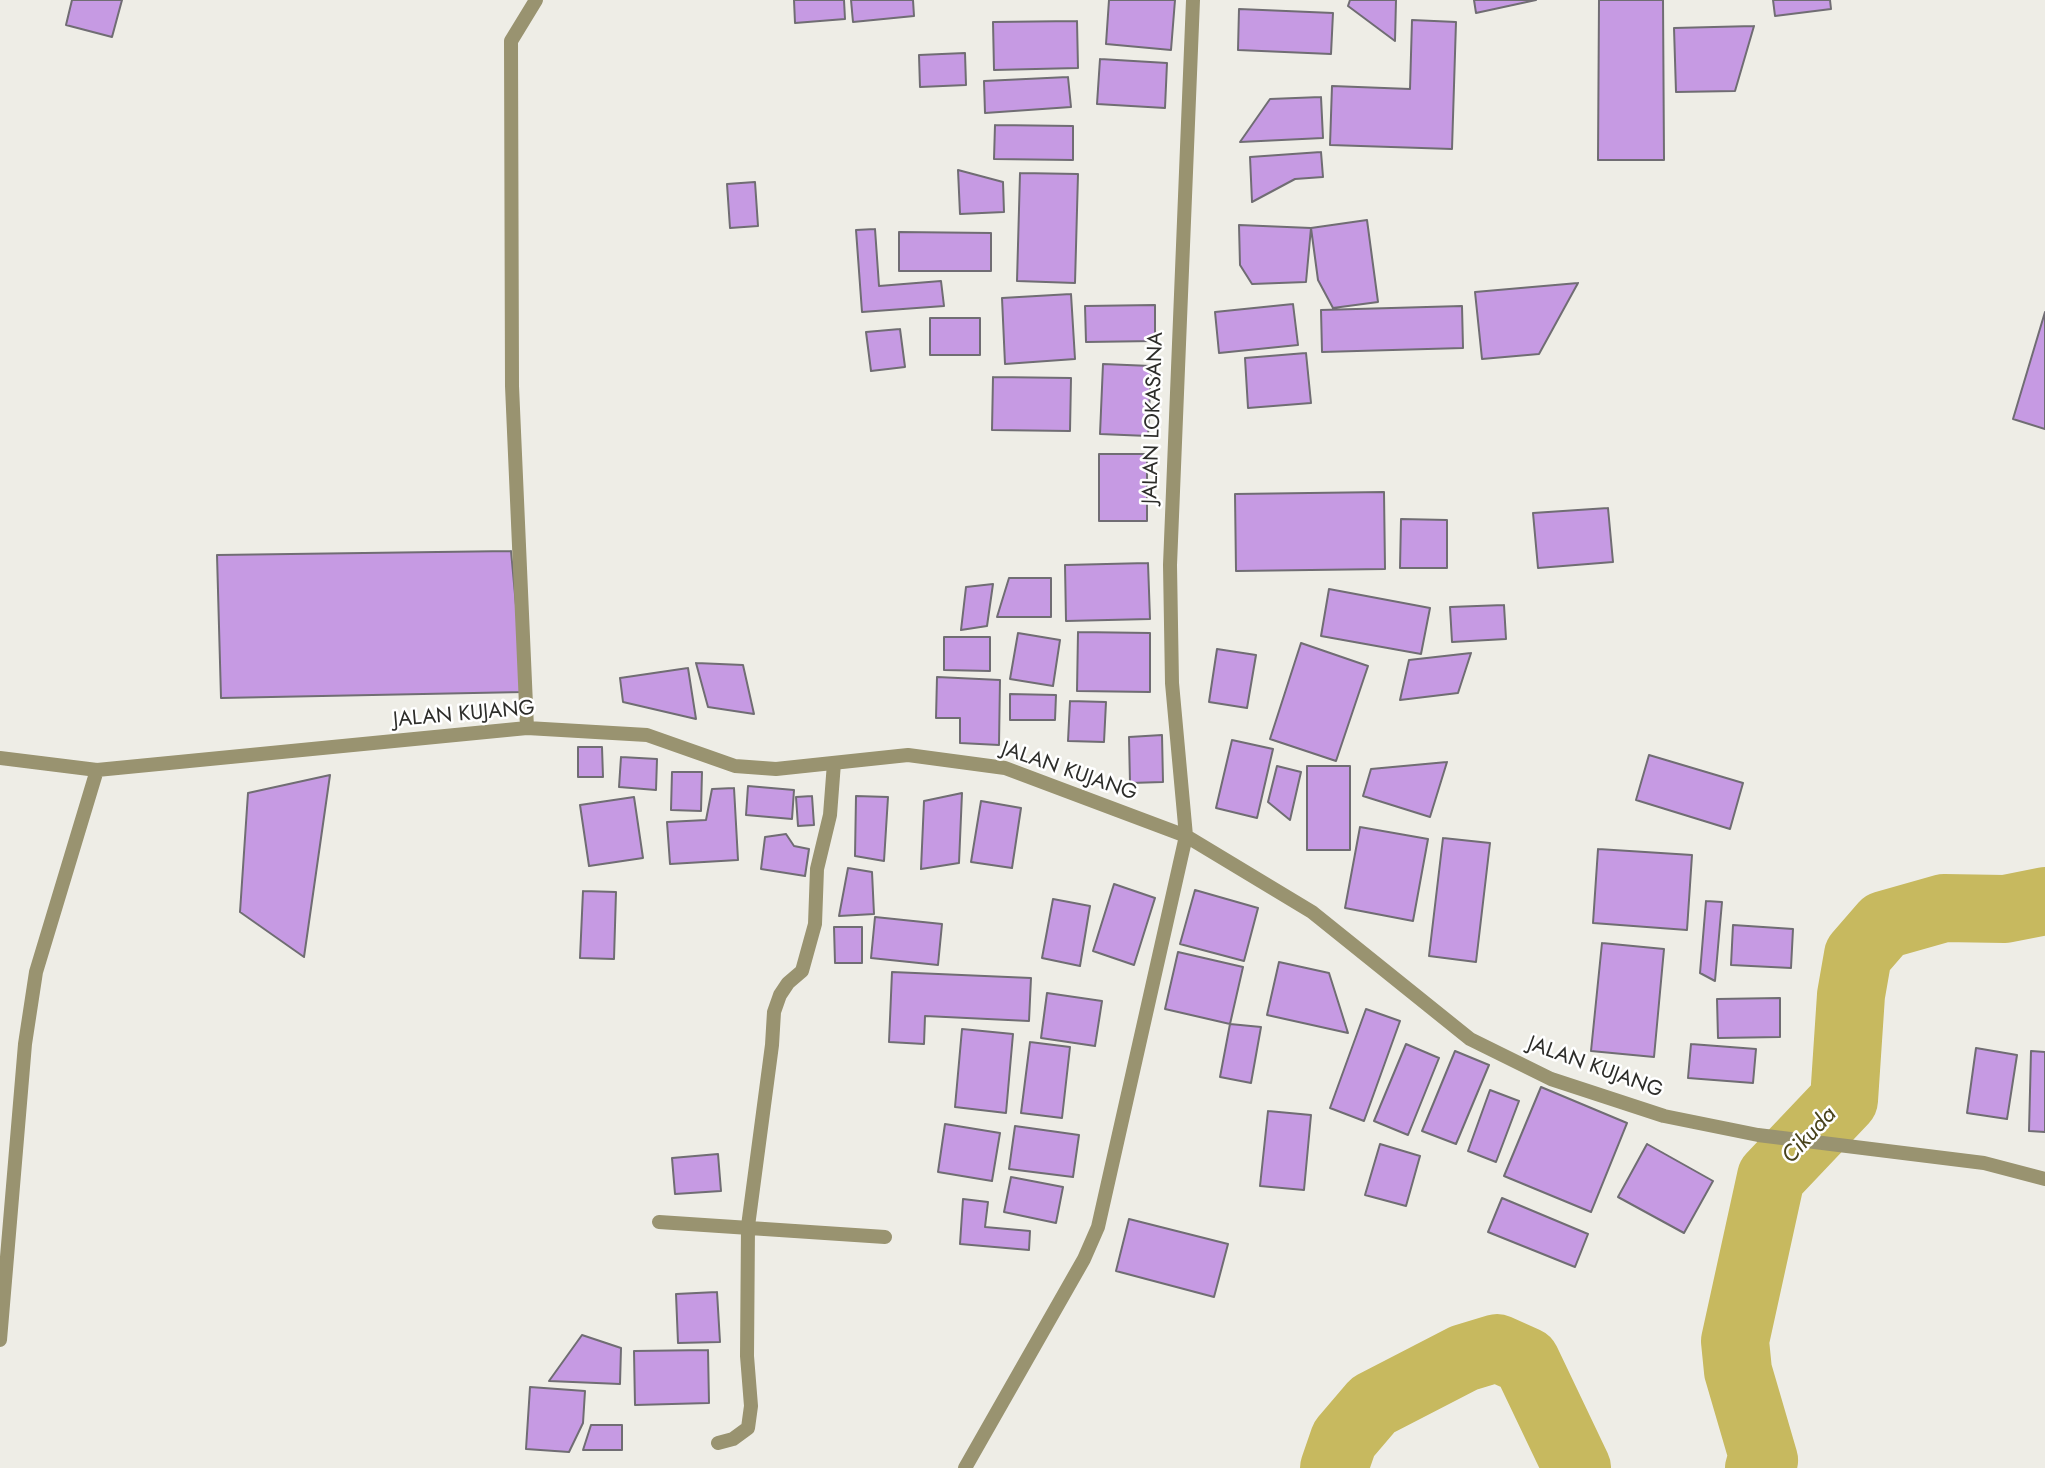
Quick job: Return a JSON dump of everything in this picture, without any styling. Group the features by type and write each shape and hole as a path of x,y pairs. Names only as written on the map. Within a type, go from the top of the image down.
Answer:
{"street":[{"path":"527,728 512,386 511,41 536,0"},
{"name":"JALAN LOKASANA","path":"965,1468 1084,1259 1098,1227 1186,836 1172,683 1170,565 1193,0"},
{"name":"JALAN KUJANG","path":"0,758 97,770 527,728 647,735 735,766 776,769 908,755 1006,768 1186,836 1312,912 1469,1039 1564,1083 1664,1116 1758,1135 1984,1163 2045,1179"},
{"path":"718,1443 733,1439 748,1428 751,1406 747,1356 748,1226 774,1012 788,983 802,971 815,924 817,869 830,815 834,763"},
{"path":"0,1340 25,1044 36,972 97,770"},
{"path":"659,1222 885,1237"}],"building":[{"path":"72,0 122,0 112,37 66,25"},
{"path":"794,0 844,0 845,19 795,23"},
{"path":"851,0 913,0 914,16 853,22"},
{"path":"1109,0 1175,0 1171,50 1106,44"},
{"path":"1350,0 1396,0 1395,41 1348,6"},
{"path":"1474,0 1536,0 1476,13"},
{"path":"1599,0 1663,0 1664,160 1598,160"},
{"path":"1773,0 1830,0 1831,9 1775,16"},
{"path":"1239,9 1333,13 1331,54 1238,50"},
{"path":"1412,20 1456,22 1452,149 1330,145 1332,86 1410,89"},
{"path":"1077,21 1078,68 994,70 993,22"},
{"path":"1754,26 1735,91 1676,92 1674,28"},
{"path":"965,53 966,85 920,87 919,55"},
{"path":"1100,59 1167,63 1165,108 1097,104"},
{"path":"1068,77 1071,107 985,113 984,81"},
{"path":"1321,97 1323,138 1240,142 1270,99"},
{"path":"995,125 1073,126 1073,160 994,159"},
{"path":"1321,152 1323,177 1295,179 1252,202 1250,157"},
{"path":"958,170 1003,182 1004,212 960,214"},
{"path":"1020,173 1078,174 1075,283 1017,281"},
{"path":"755,182 758,226 730,228 727,184"},
{"path":"1367,220 1378,302 1333,308 1318,280 1311,228"},
{"path":"1239,225 1311,228 1306,282 1252,284 1240,265"},
{"path":"875,229 879,286 941,281 944,306 862,312 856,230"},
{"path":"899,232 991,233 991,271 899,271"},
{"path":"1578,283 1539,354 1482,359 1475,292"},
{"path":"1071,294 1075,359 1005,364 1002,298"},
{"path":"1293,304 1298,345 1219,353 1215,312"},
{"path":"1155,305 1155,341 1086,342 1085,306"},
{"path":"1462,306 1463,348 1322,352 1321,310"},
{"path":"2045,312 2045,429 2013,419"},
{"path":"930,318 980,318 980,355 930,355"},
{"path":"900,329 905,367 871,371 866,332"},
{"path":"1306,353 1311,403 1248,408 1245,358"},
{"path":"1103,364 1151,366 1148,436 1100,434"},
{"path":"993,377 1071,378 1070,431 992,430"},
{"path":"1099,454 1147,454 1147,521 1099,521"},
{"path":"1384,492 1385,569 1236,571 1235,494"},
{"path":"1608,508 1613,562 1538,568 1533,513"},
{"path":"1401,519 1447,520 1447,568 1400,568"},
{"path":"511,551 524,692 221,698 217,555"},
{"path":"1148,563 1150,619 1066,621 1065,565"},
{"path":"1009,578 1051,578 1051,617 997,617"},
{"path":"993,584 987,626 961,630 966,587"},
{"path":"1329,589 1430,608 1421,654 1321,636"},
{"path":"1504,605 1506,639 1452,642 1450,607"},
{"path":"1078,632 1150,633 1150,692 1077,691"},
{"path":"1018,633 1060,640 1053,686 1010,679"},
{"path":"944,637 990,637 990,671 944,670"},
{"path":"1301,643 1368,666 1336,761 1270,739"},
{"path":"1217,649 1256,655 1247,708 1209,702"},
{"path":"1471,653 1458,693 1400,700 1409,660"},
{"path":"696,663 743,665 754,714 708,707"},
{"path":"688,668 696,719 623,702 620,678"},
{"path":"937,677 1000,680 999,745 960,743 960,718 936,718"},
{"path":"1010,694 1056,695 1055,720 1010,720"},
{"path":"1070,701 1106,702 1104,742 1068,741"},
{"path":"1162,735 1163,782 1130,783 1129,737"},
{"path":"1232,740 1273,749 1257,818 1216,808"},
{"path":"578,747 602,747 603,777 578,777"},
{"path":"1649,755 1743,783 1730,829 1636,800"},
{"path":"621,757 657,759 656,790 619,787"},
{"path":"1447,762 1430,817 1363,796 1371,769"},
{"path":"1277,766 1301,772 1290,820 1268,802"},
{"path":"1307,766 1350,766 1350,850 1307,850"},
{"path":"672,772 702,772 701,811 671,810"},
{"path":"330,775 304,957 240,912 248,793"},
{"path":"748,786 794,790 792,819 746,815"},
{"path":"734,788 738,860 670,864 667,822 706,820 712,789"},
{"path":"962,793 959,863 921,869 924,801"},
{"path":"812,796 814,825 798,826 796,797"},
{"path":"856,796 888,797 884,861 855,856"},
{"path":"634,797 643,858 589,866 580,805"},
{"path":"981,801 1021,808 1012,868 971,862"},
{"path":"1360,827 1428,839 1413,921 1345,908"},
{"path":"786,834 794,846 809,849 805,876 761,869 765,837"},
{"path":"1443,838 1490,843 1476,962 1429,956"},
{"path":"1598,849 1692,855 1687,930 1593,923"},
{"path":"848,868 872,872 874,914 839,916"},
{"path":"1114,884 1155,898 1134,965 1093,951"},
{"path":"1195,890 1258,908 1244,961 1180,944"},
{"path":"583,891 616,892 614,959 580,958"},
{"path":"1053,899 1090,906 1080,966 1042,958"},
{"path":"1706,901 1722,902 1715,981 1700,973"},
{"path":"875,917 942,924 938,965 871,958"},
{"path":"1733,925 1793,929 1791,968 1731,965"},
{"path":"834,927 862,927 862,963 835,963"},
{"path":"1602,943 1664,949 1654,1057 1591,1051"},
{"path":"1178,952 1243,967 1230,1024 1165,1009"},
{"path":"1279,962 1329,973 1348,1033 1267,1015"},
{"path":"892,972 1031,978 1029,1021 925,1016 924,1044 889,1042"},
{"path":"1047,993 1102,1001 1095,1046 1041,1038"},
{"path":"1780,998 1780,1037 1718,1038 1717,999"},
{"path":"1366,1009 1400,1021 1364,1121 1330,1108"},
{"path":"1230,1024 1261,1027 1251,1083 1220,1077"},
{"path":"962,1029 1013,1034 1006,1113 955,1107"},
{"path":"1030,1042 1070,1047 1062,1118 1021,1113"},
{"path":"1406,1044 1439,1058 1408,1135 1374,1121"},
{"path":"1691,1044 1756,1049 1753,1083 1688,1078"},
{"path":"1976,1048 2017,1055 2007,1119 1967,1113"},
{"path":"1455,1051 1489,1065 1456,1144 1422,1131"},
{"path":"2031,1051 2045,1052 2045,1132 2029,1131"},
{"path":"1541,1087 1627,1123 1591,1212 1504,1176"},
{"path":"1490,1090 1519,1101 1496,1162 1468,1151"},
{"path":"1268,1111 1311,1115 1304,1190 1260,1186"},
{"path":"945,1124 1000,1133 992,1181 938,1172"},
{"path":"1015,1126 1079,1135 1073,1177 1009,1169"},
{"path":"1380,1144 1420,1156 1406,1206 1365,1195"},
{"path":"1647,1144 1713,1181 1684,1233 1618,1197"},
{"path":"718,1154 721,1191 675,1194 672,1158"},
{"path":"1011,1177 1063,1187 1056,1223 1004,1212"},
{"path":"1502,1198 1588,1234 1575,1267 1488,1232"},
{"path":"963,1199 988,1202 985,1227 1030,1231 1029,1250 960,1244"},
{"path":"1129,1219 1228,1244 1214,1297 1116,1271"},
{"path":"717,1292 720,1342 678,1343 676,1294"},
{"path":"582,1335 621,1348 620,1384 549,1381"},
{"path":"708,1350 709,1403 635,1405 634,1351"},
{"path":"530,1387 585,1391 583,1423 569,1452 526,1449"},
{"path":"591,1425 622,1425 622,1450 583,1450"}],"waterway":[{"name":"Cikuda","path":"1759,1468 1764,1460 1738,1371 1735,1341 1771,1177 1844,1100 1851,995 1858,955 1884,925 1944,908 2005,909 2045,901"},
{"name":"Cikuda","path":"1334,1468 1344,1439 1373,1405 1464,1358 1497,1348 1526,1361 1577,1468"}]}
